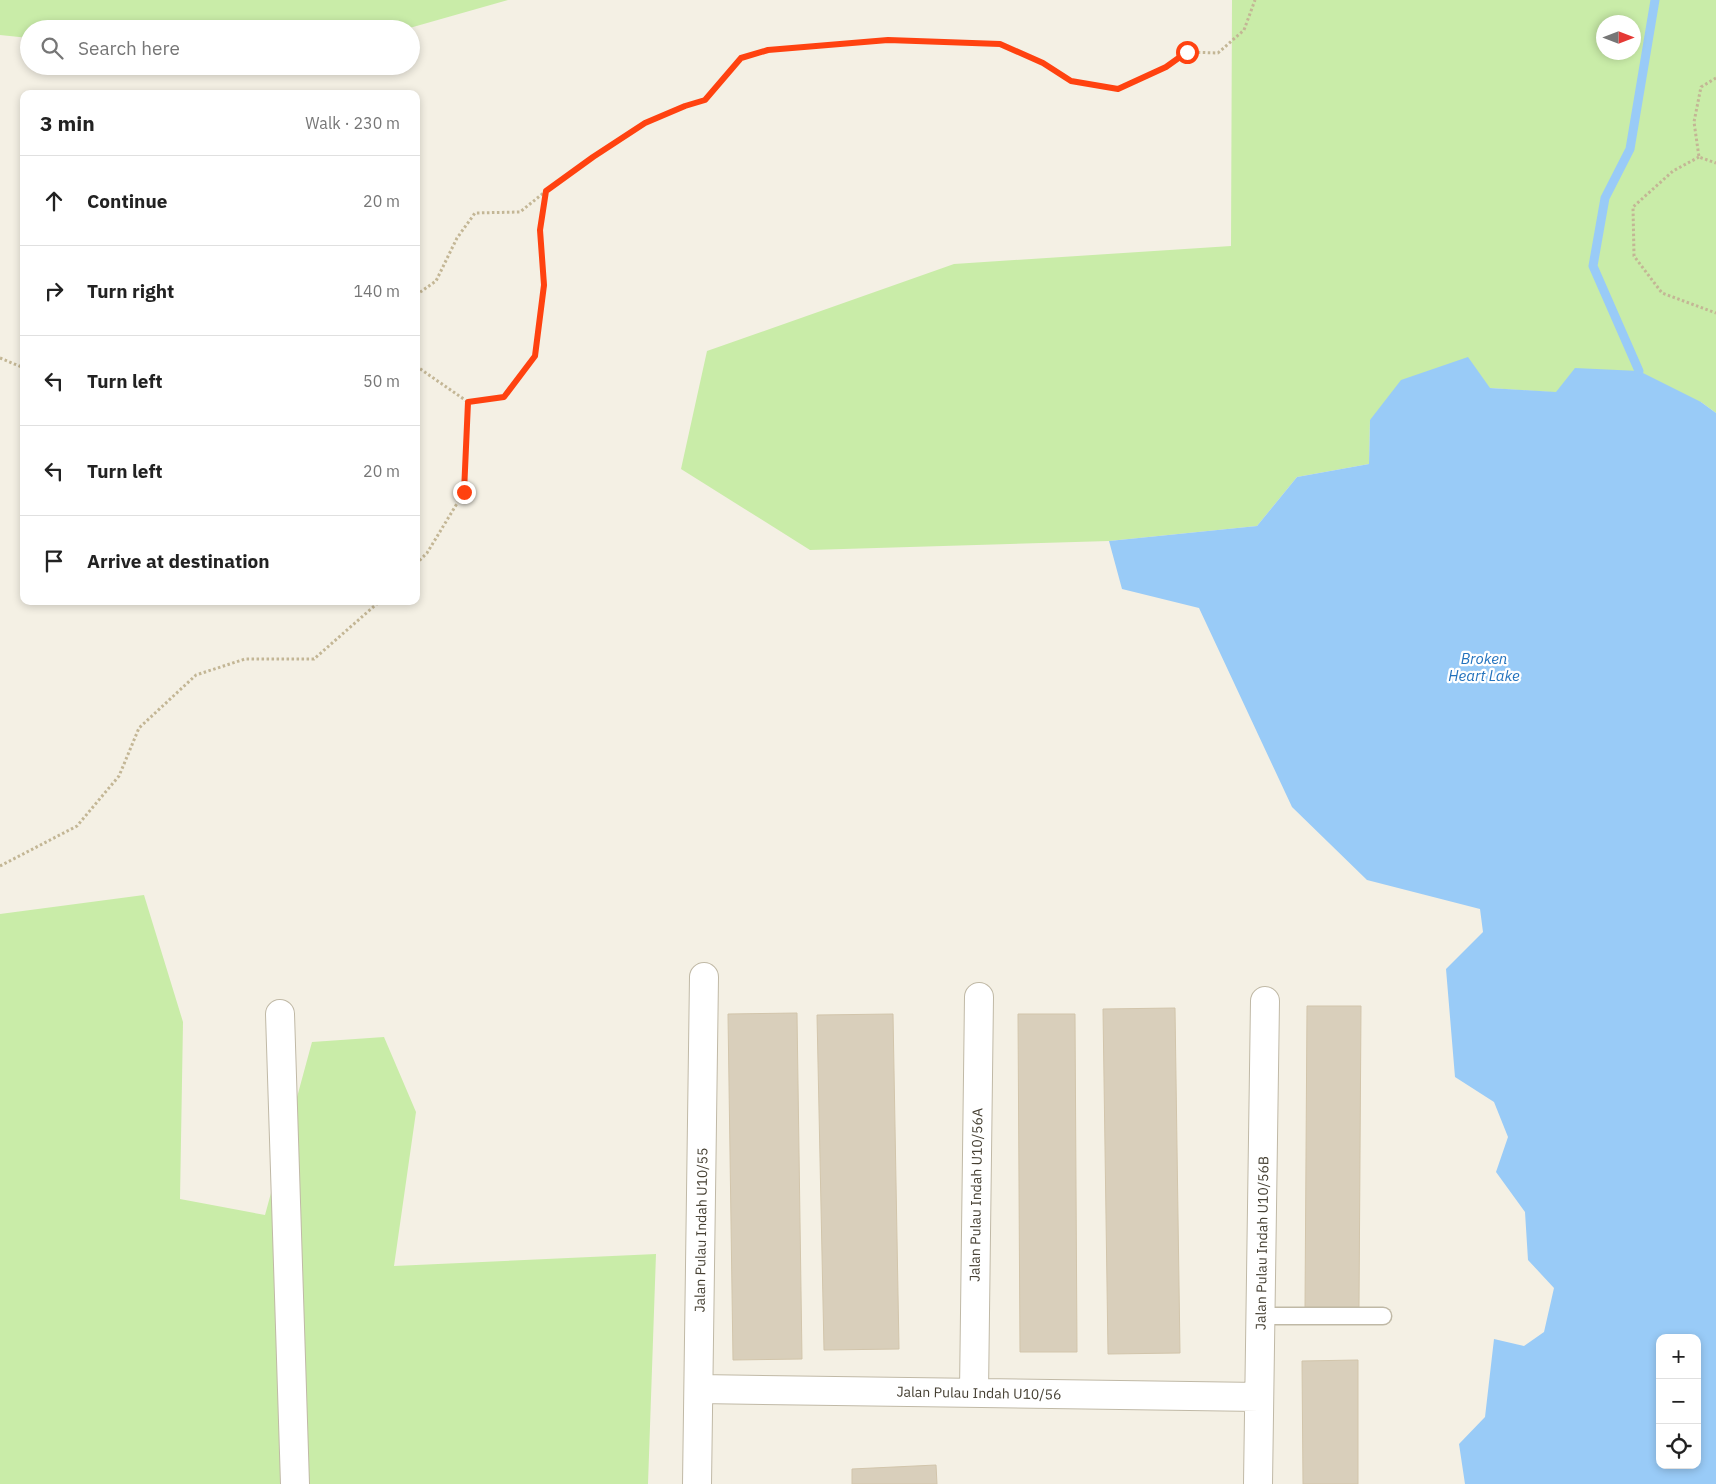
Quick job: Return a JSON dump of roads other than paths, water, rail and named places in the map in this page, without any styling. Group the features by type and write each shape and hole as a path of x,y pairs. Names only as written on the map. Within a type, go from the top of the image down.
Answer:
{"street":[{"name":"Jalan Pulau Indah U10/55","path":"698,1484 704,977"},
{"name":"Jalan Pulau Indah U10/56A","path":"974,1392 979,997"},
{"name":"Jalan Pulau Indah U10/56B","path":"1258,1484 1265,1001"},
{"path":"280,1014 295,1484"},
{"name":"Jalan Pulau Indah U10/56","path":"699,1389 1259,1397"}],"lane":[{"path":"1261,1316 1383,1316"}],"water":[{"name":"Broken Heart Lake","path":"1468,357 1490,388 1556,392 1575,368 1639,371 1701,402 1716,413 1716,1484 1465,1484 1459,1444 1485,1417 1494,1339 1524,1346 1544,1332 1554,1288 1528,1260 1525,1212 1496,1172 1508,1137 1494,1102 1455,1077 1446,969 1483,932 1480,909 1367,880 1292,807 1199,608 1122,589 1109,541 1257,526 1297,477 1369,464 1370,420 1401,380"}],"waterway":[{"path":"1639,371 1593,266 1605,198 1630,149 1655,0"}]}
